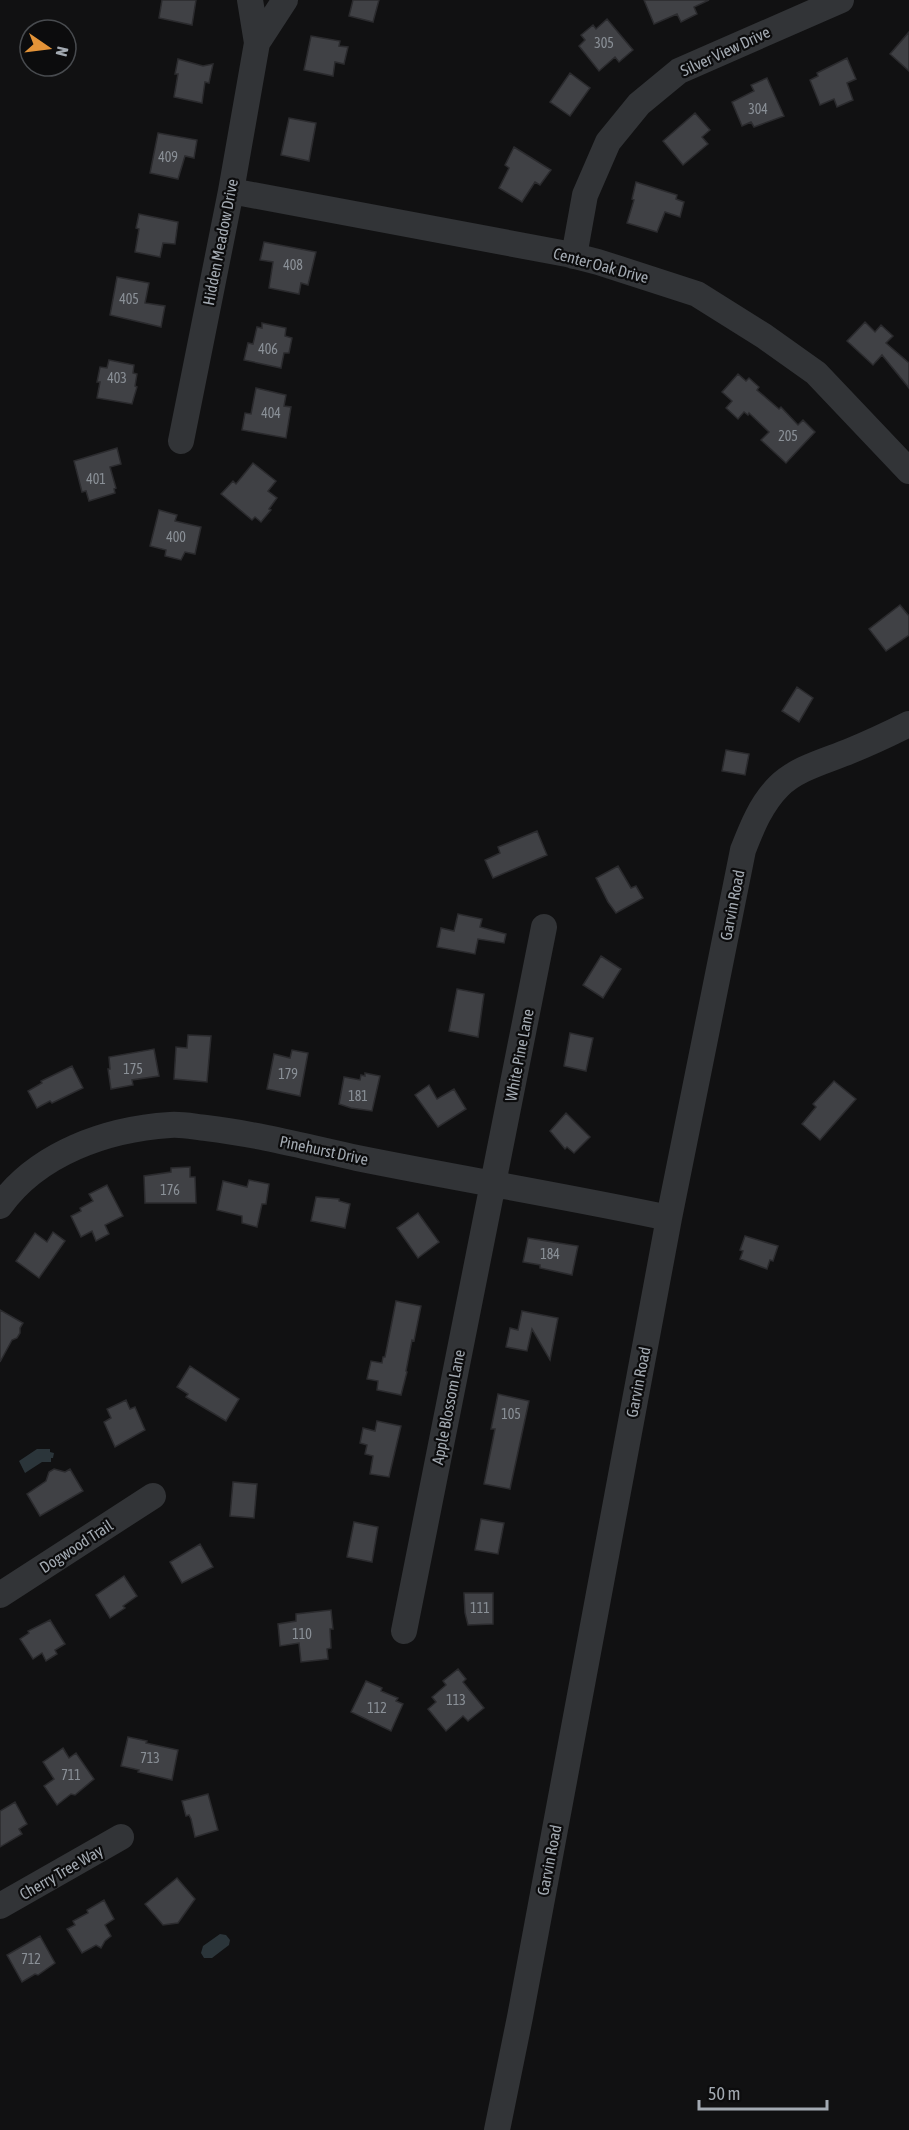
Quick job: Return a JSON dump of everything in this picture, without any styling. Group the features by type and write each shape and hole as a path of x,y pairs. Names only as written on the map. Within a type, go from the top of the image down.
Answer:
{"street":[{"name":"Hidden Meadow Drive","path":"181,441 231,191 257,43 250,0"},
{"name":"Hidden Meadow Drive","path":"257,43 285,0"},
{"name":"Silver View Drive","path":"574,256 585,195 608,142 639,104 679,71 841,0"},
{"name":"Center Oak Drive","path":"231,191 574,256 697,294 764,336 816,373 909,471"},
{"name":"Garvin Road","path":"497,2130 669,1218 743,850 764,803 780,784 800,771 875,741 909,724"},
{"name":"White Pine Lane","path":"494,1184 544,927"},
{"name":"Pinehurst Drive","path":"0,1206 10,1191 55,1157 108,1134 172,1125 234,1131 466,1180 570,1197 669,1218"},
{"name":"Apple Blossom Lane","path":"404,1631 494,1184"},
{"name":"Dogwood Trail","path":"0,1595 153,1497"},
{"name":"Cherry Tree Way","path":"0,1906 121,1837"}],"shaded area":[{"path":"37,1449 50,1449 50,1452 54,1453 51,1462 42,1462 25,1473 19,1461"},
{"path":"220,1934 226,1935 230,1940 229,1945 212,1958 204,1958 201,1953 203,1946"}],"building":[{"path":"162,0 196,0 192,25 159,18"},
{"path":"353,0 379,0 373,22 349,16"},
{"path":"644,0 709,0 694,7 697,14 681,22 677,14 654,24"},
{"path":"607,19 633,50 619,62 615,57 599,71 579,46 585,40 581,35 593,25 596,29"},
{"path":"909,32 909,71 890,54"},
{"path":"311,36 340,41 339,46 348,47 344,64 335,62 333,76 304,70"},
{"path":"847,58 856,79 847,83 853,100 837,107 834,99 820,105 810,80 818,76 817,73"},
{"path":"178,59 203,66 213,64 209,83 205,82 202,103 174,97"},
{"path":"570,73 590,88 570,116 550,102"},
{"path":"767,78 784,116 754,127 751,122 742,126 732,102 754,91 751,85"},
{"path":"695,113 710,130 702,137 708,144 683,165 663,141"},
{"path":"289,118 316,123 309,161 281,155"},
{"path":"158,133 197,140 194,158 185,156 178,179 150,173"},
{"path":"514,147 551,170 540,185 535,182 522,202 499,188 509,168 505,165"},
{"path":"636,182 677,195 676,199 684,202 680,217 665,212 657,232 627,223 634,200 632,199"},
{"path":"139,214 178,222 175,244 163,243 160,257 135,252"},
{"path":"264,242 316,252 308,285 301,283 299,294 269,288 273,262 260,260"},
{"path":"117,277 149,283 145,303 165,306 161,327 110,315"},
{"path":"865,322 875,332 881,325 893,336 886,343 909,363 909,388 882,355 873,365 847,341"},
{"path":"262,323 286,328 285,336 292,338 289,353 284,353 281,368 244,360 248,343 253,344 257,327 262,328"},
{"path":"109,360 134,365 133,373 137,374 135,386 137,387 132,404 97,398 100,367 107,368"},
{"path":"738,374 746,381 749,378 759,387 757,390 779,409 781,407 798,425 803,420 815,432 786,463 761,440 769,432 749,413 748,415 744,412 738,419 726,408 732,401 722,392"},
{"path":"256,388 286,395 284,406 291,407 286,438 242,430 245,413 251,414"},
{"path":"117,448 121,464 110,467 116,488 115,493 89,501 86,491 82,492 74,461"},
{"path":"253,463 276,481 268,491 277,498 261,522 255,517 252,520 221,494 233,481 236,484"},
{"path":"159,510 177,515 175,521 201,527 195,554 185,552 181,560 165,556 166,550 150,546"},
{"path":"900,605 909,616 909,635 886,651 869,629"},
{"path":"797,687 813,698 799,722 782,711"},
{"path":"726,750 749,754 745,775 722,771"},
{"path":"537,831 547,855 493,878 485,860 500,853 498,847"},
{"path":"618,866 631,888 636,886 643,898 616,913 596,878"},
{"path":"458,914 482,919 480,927 506,934 504,943 478,939 475,954 437,947 441,928 454,931"},
{"path":"601,956 621,969 603,998 583,985"},
{"path":"457,989 484,994 478,1037 449,1031"},
{"path":"570,1033 593,1038 586,1071 564,1066"},
{"path":"188,1035 211,1036 207,1082 174,1079 176,1047 187,1048"},
{"path":"154,1049 159,1076 132,1080 133,1085 111,1089 109,1057"},
{"path":"292,1050 308,1053 300,1096 267,1089 274,1054 290,1058"},
{"path":"72,1066 83,1088 37,1108 28,1091 42,1083 41,1081"},
{"path":"365,1073 380,1076 372,1111 339,1104 344,1077 360,1080 361,1075 365,1076"},
{"path":"834,1081 856,1099 820,1140 802,1124 816,1107 813,1104"},
{"path":"429,1085 437,1099 454,1089 466,1109 438,1127 415,1095"},
{"path":"566,1113 590,1137 574,1153 567,1147 565,1149 550,1131"},
{"path":"190,1167 190,1177 195,1177 196,1203 145,1203 144,1176 171,1172 171,1168"},
{"path":"249,1180 269,1184 266,1204 262,1204 257,1227 242,1223 242,1216 217,1210 223,1181 247,1187"},
{"path":"107,1185 123,1216 105,1225 109,1234 96,1241 92,1231 81,1237 71,1216 93,1201 89,1194"},
{"path":"316,1197 339,1199 339,1201 350,1204 345,1228 311,1221"},
{"path":"418,1213 439,1242 418,1258 397,1228"},
{"path":"53,1232 65,1241 39,1278 16,1261 35,1233 47,1242"},
{"path":"745,1236 778,1246 773,1261 770,1260 767,1269 740,1259 743,1251 740,1250"},
{"path":"528,1238 578,1246 572,1275 523,1262"},
{"path":"396,1301 421,1306 401,1395 377,1390 378,1381 367,1379 371,1361 382,1363 385,1357"},
{"path":"0,1310 23,1323 20,1333 12,1340 0,1362"},
{"path":"522,1311 558,1318 550,1360 532,1329 527,1351 506,1347 510,1328 518,1330"},
{"path":"190,1366 239,1399 226,1421 186,1397 188,1394 177,1387"},
{"path":"498,1394 529,1401 510,1489 484,1484 495,1429 491,1429"},
{"path":"126,1400 130,1409 135,1407 145,1430 115,1447 104,1422 111,1418 107,1409"},
{"path":"377,1421 401,1426 389,1477 370,1474 373,1456 365,1454 367,1445 360,1443 363,1428 375,1431"},
{"path":"54,1469 65,1472 70,1469 83,1491 40,1516 27,1494 46,1481 49,1472"},
{"path":"233,1482 257,1484 254,1518 230,1516"},
{"path":"481,1519 504,1523 498,1554 475,1550"},
{"path":"354,1522 378,1527 372,1562 347,1557"},
{"path":"200,1544 213,1567 182,1583 170,1562"},
{"path":"124,1576 137,1596 110,1618 96,1595"},
{"path":"464,1593 493,1593 493,1624 468,1625"},
{"path":"331,1610 333,1629 330,1629 331,1648 327,1649 328,1659 301,1662 299,1643 280,1646 278,1624 296,1621 296,1614"},
{"path":"50,1620 65,1644 55,1650 57,1654 46,1661 42,1653 33,1659 20,1639 29,1633 28,1631"},
{"path":"458,1669 466,1679 463,1682 484,1708 468,1721 463,1716 446,1731 428,1709 436,1702 432,1697 446,1685 443,1681"},
{"path":"366,1681 382,1688 381,1691 398,1698 396,1701 403,1704 391,1731 351,1712"},
{"path":"128,1737 178,1750 172,1780 121,1766"},
{"path":"63,1748 69,1758 76,1753 94,1779 75,1795 71,1794 57,1805 44,1786 54,1779 43,1762"},
{"path":"208,1794 218,1830 195,1837 191,1819 189,1815 186,1816 182,1801"},
{"path":"15,1802 27,1824 19,1829 22,1834 0,1847 0,1811"},
{"path":"177,1878 195,1899 178,1923 163,1925 145,1904"},
{"path":"104,1900 114,1919 105,1925 111,1936 101,1948 96,1945 82,1953 67,1929 75,1925 73,1921 88,1913 87,1910"},
{"path":"40,1936 55,1963 38,1975 35,1974 22,1982 7,1955"}]}
